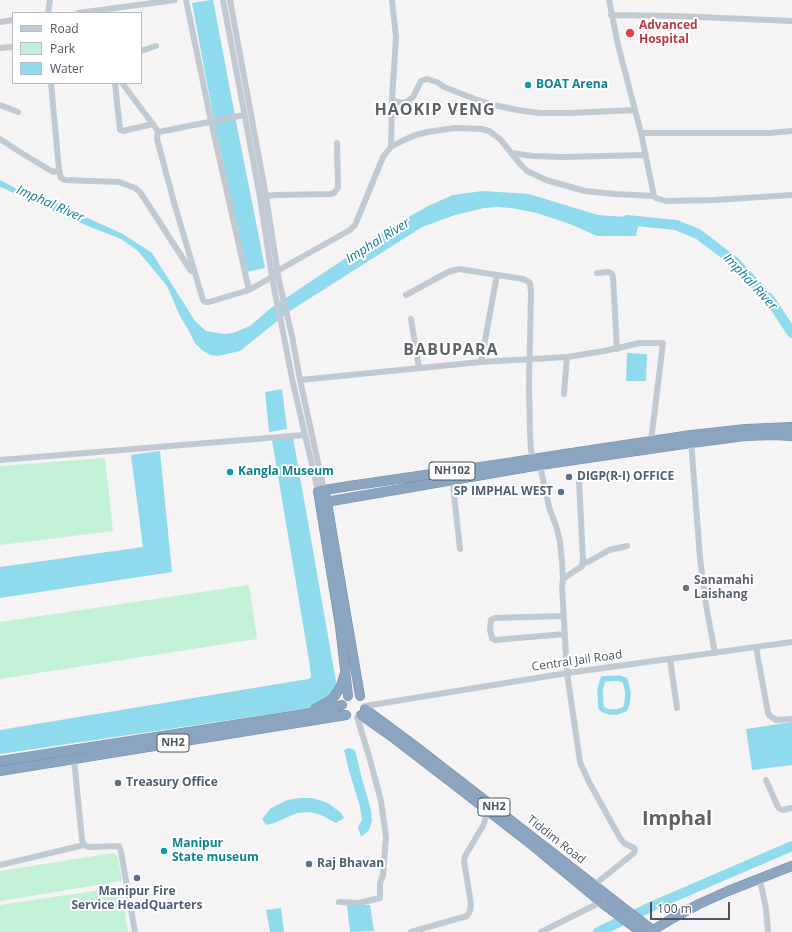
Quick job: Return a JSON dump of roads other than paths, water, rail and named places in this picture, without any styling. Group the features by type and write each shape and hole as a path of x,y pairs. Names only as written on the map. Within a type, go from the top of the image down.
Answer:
{"highway":[{"name":"NH102","path":"323,502 399,488 452,476 536,462 691,439 746,429 792,428"},
{"name":"NH102","path":"536,462 565,454 651,441 772,435 792,436"},
{"name":"NH102","path":"321,490 398,479 452,476"},
{"path":"398,479 399,488"},
{"path":"321,490 360,696 348,696 345,698 342,709 346,715"},
{"path":"323,502 348,696"},
{"path":"305,714 328,702 334,697 341,686 345,671"},
{"name":"NH2","path":"0,771 346,715 353,718 362,712 365,702 360,696"},
{"name":"NH2","path":"0,761 305,714 342,705"},
{"name":"NH2","path":"362,712 395,739 490,808 527,841 602,903 617,909 648,930"},
{"name":"Tiddim Road","path":"490,808 594,885 609,897 617,909 648,930"},
{"path":"648,930 712,898 792,866"}],"street":[{"path":"48,12 50,0"},
{"path":"85,12 175,0"},
{"path":"186,0 211,121 249,290"},
{"path":"223,0 260,196 293,384 304,434 321,490"},
{"path":"230,0 266,196 277,271 275,280 292,336 321,490"},
{"path":"391,147 396,37 392,0"},
{"path":"609,0 618,45 636,110 654,196"},
{"path":"611,15 792,21"},
{"path":"0,22 12,20"},
{"path":"142,51 156,46"},
{"path":"0,48 12,47"},
{"path":"392,100 402,103 408,101 413,96 421,81 427,79 475,99 517,110 540,113 636,110"},
{"path":"51,84 61,178 65,180 119,182 135,188 140,192 196,278"},
{"path":"115,84 120,130 123,131 153,124"},
{"path":"123,84 158,132 157,139 202,298 206,302 209,302 249,290 275,280"},
{"path":"0,105 18,112"},
{"path":"158,132 244,115"},
{"path":"277,271 350,230 355,225 383,156 391,147 413,136 440,130 455,128 482,129 500,139 520,165 527,171 546,180 585,190 615,194 654,196 660,200 666,201 714,200 792,195"},
{"path":"641,133 792,132"},
{"path":"0,139 53,172 59,170"},
{"path":"266,196 334,193 338,188 337,143"},
{"path":"511,153 533,156 563,157 646,155"},
{"path":"406,295 454,270 464,270 523,279 527,281 531,287 529,384 531,450 560,542 567,673 580,762 589,782 620,838 624,843 635,850 634,853 594,885"},
{"path":"597,273 610,272 613,277 616,349"},
{"path":"481,362 497,275"},
{"path":"411,320 419,368"},
{"path":"300,380 481,362 567,357 616,349 640,343 663,343 651,441"},
{"path":"564,394 567,357"},
{"path":"0,460 304,434"},
{"path":"691,439 706,606 716,653"},
{"path":"452,476 460,549"},
{"path":"562,579 582,566 583,560 579,480"},
{"path":"582,564 609,550 627,546"},
{"path":"563,616 494,618 491,620 490,630 492,638 495,640 565,634"},
{"name":"Central Jail Road","path":"362,712 567,673 792,642"},
{"path":"756,647 768,713 776,720 792,719"},
{"path":"670,659 677,708"},
{"path":"340,902 359,903 380,898 380,883 383,874 386,837 381,801 369,756 362,712"},
{"path":"74,759 82,840 84,845"},
{"path":"766,780 778,807 780,809 792,808"},
{"path":"411,932 467,916 470,911 471,904 464,861 465,856 483,826 490,808"},
{"path":"0,865 84,845 88,847 119,846 135,932"},
{"path":"761,885 766,908 768,932"},
{"path":"541,932 602,903 609,897"}],"water":[{"path":"213,0 265,268 247,272 215,126 192,3"},
{"path":"0,180 26,194 55,203 123,234 152,253 195,321 206,331 224,334 233,333 250,326 271,308 398,223 428,206 453,195 483,191 529,194 598,215 640,218 636,236 597,236 570,224 537,213 511,208 484,208 455,215 422,227 290,311 240,351 218,356 210,355 195,343 180,316 167,286 138,251 121,239 73,220 0,187"},
{"path":"627,353 647,354 646,381 626,381"},
{"path":"282,389 287,429 269,432 265,392"},
{"path":"293,437 337,687 334,693 311,708 0,754 0,730 309,679 311,677 272,440"},
{"path":"160,451 172,572 0,598 0,567 143,547 131,455"},
{"path":"792,722 792,765 752,770 746,729"},
{"path":"349,748 355,750 371,810 372,821 369,830 361,837 358,827 362,820 360,807 344,750"},
{"path":"313,798 328,803 341,813 344,818 336,823 321,815 310,812 297,813 266,825 262,819 271,808 287,800"},
{"path":"347,905 370,905 374,931 350,932"},
{"path":"281,908 284,932 270,932 266,910"}],"waterway":[{"name":"Imphal River","path":"627,220 676,225 698,234 735,262 771,301 792,333"},
{"path":"618,678 625,680 628,692 627,704 625,709 617,712 609,712 601,708 600,689 603,679 618,678"},
{"path":"598,932 655,905 792,846"}],"place":[{"name":"Advanced Hospital","path":"630,33"},
{"name":"BOAT Arena","path":"528,85"},
{"name":"Kangla Museum","path":"230,472"},
{"name":"DIGP(R-I) OFFICE","path":"569,477"},
{"name":"SP IMPHAL WEST","path":"561,492"},
{"name":"Sanamahi Laishang","path":"686,588"},
{"name":"Treasury Office","path":"118,783"},
{"name":"Manipur State museum","path":"164,851"},
{"name":"Raj Bhavan","path":"309,864"},
{"name":"Manipur Fire Service HeadQuarters","path":"137,878"}],"district":[{"name":"HAOKIP VENG","path":"435,110"},
{"name":"BABUPARA","path":"451,350"},
{"name":"Imphal","path":"677,819"}]}
